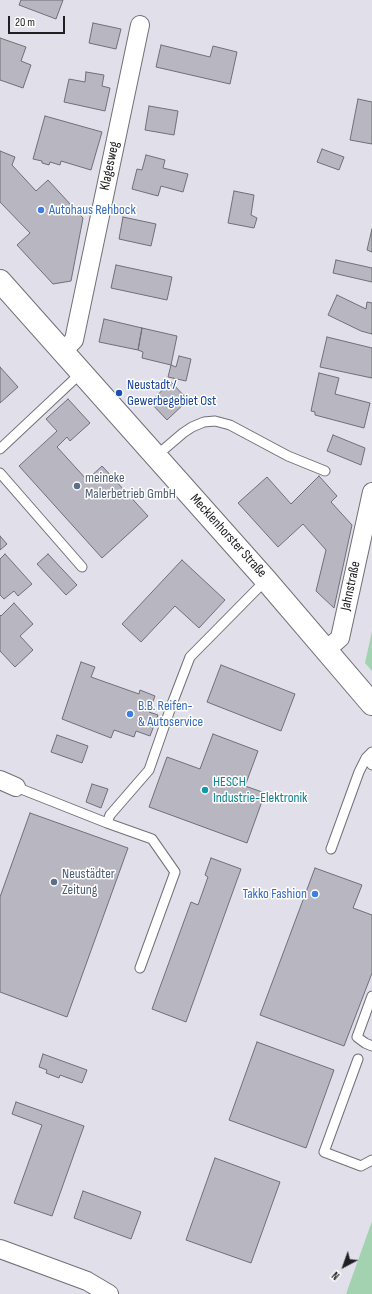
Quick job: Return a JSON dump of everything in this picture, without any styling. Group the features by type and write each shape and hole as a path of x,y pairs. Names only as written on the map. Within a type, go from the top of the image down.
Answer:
{"main road":[{"name":"Mecklenhorster Straße","path":"0,281 266,580 372,704"}],"street":[{"name":"Klagesweg","path":"63,351 74,340 140,25"},
{"name":"Jahnstraße","path":"326,650 340,638 372,492"},
{"path":"0,1249 87,1281 109,1294"}],"lane":[{"path":"0,449 82,372"},
{"path":"156,456 187,430 204,422 215,421 230,425 288,456 325,471"},
{"path":"0,473 82,567"},
{"path":"107,823 110,815 149,770 190,657 266,580"},
{"path":"331,849 359,772 370,758"},
{"path":"8,784 152,839 175,872 140,968"},
{"path":"372,996 357,1037 372,1046"},
{"path":"358,1059 324,1152 361,1166 372,1160"}],"green space":[{"path":"372,631 372,671 365,663"},
{"path":"372,1221 372,1294 346,1294"}],"building":[{"path":"21,0 63,0 56,19 19,5"},
{"path":"93,23 121,29 116,49 89,43"},
{"path":"0,38 26,47 21,61 31,65 23,88 0,80"},
{"path":"161,45 210,57 213,46 237,52 230,84 156,67"},
{"path":"86,72 104,75 102,86 110,88 105,111 64,102 69,79 85,82"},
{"path":"358,99 372,102 372,144 350,140"},
{"path":"149,106 178,111 174,135 145,130"},
{"path":"45,116 102,132 91,170 61,161 60,165 50,162 49,165 42,163 42,161 33,159"},
{"path":"322,149 344,157 339,170 317,162"},
{"name":"Autohaus Rehbock","path":"0,151 15,157 12,165 36,191 48,180 83,218 71,281 53,284 17,245 30,233 0,202"},
{"path":"146,155 165,160 163,168 188,174 183,192 161,186 158,196 132,189 137,169 142,170"},
{"path":"234,191 254,195 251,215 257,218 254,228 228,223"},
{"path":"123,217 156,224 151,246 119,239"},
{"path":"372,229 372,252 367,250"},
{"path":"336,260 372,268 372,282 333,273"},
{"path":"116,265 172,277 167,300 111,288"},
{"path":"337,295 366,309 367,302 372,303 372,334 361,331 328,315"},
{"path":"104,319 142,328 138,350 99,342"},
{"path":"142,328 177,336 171,365 142,358 143,352 138,350"},
{"path":"327,337 372,348 372,378 320,367"},
{"path":"179,356 191,359 186,381 168,377 171,365 176,367"},
{"path":"0,367 18,387 0,403"},
{"path":"319,373 339,378 335,394 370,403 364,428 315,415 315,412 311,411"},
{"path":"171,382 188,400 167,420 150,402"},
{"path":"68,399 90,423 70,441 67,437 57,447 87,480 102,466 148,516 102,558 19,466 57,431 46,419"},
{"path":"333,435 365,448 361,465 327,451"},
{"path":"319,476 337,496 331,502 352,525 334,608 316,591 326,550 303,524 278,547 238,503 267,477 291,504"},
{"path":"0,536 7,544 0,550"},
{"path":"5,554 32,584 18,596 14,591 4,599 0,595 0,559"},
{"path":"48,554 77,585 66,595 37,564"},
{"path":"182,560 225,600 199,628 175,606 141,642 122,624"},
{"path":"14,603 33,624 20,636 33,650 15,667 0,651 0,615 1,616"},
{"path":"81,662 95,667 91,677 139,694 140,690 155,696 149,712 158,715 150,736 136,731 134,737 114,730 111,738 62,719"},
{"path":"221,665 295,694 281,731 207,702"},
{"name":"HESCH Industrie-Elektronik","path":"213,734 258,751 245,786 265,793 247,843 149,807 167,757 200,769"},
{"path":"57,735 88,746 82,763 51,752"},
{"path":"92,784 108,789 101,808 86,802"},
{"path":"30,813 128,848 67,1017 0,992 0,897"},
{"path":"211,858 241,869 186,1022 152,1009 191,902 198,905 208,877 205,875"},
{"path":"315,868 362,885 353,908 372,915 372,973 344,1046 260,1015"},
{"path":"257,1042 334,1070 306,1148 229,1120"},
{"path":"43,1054 87,1070 82,1083 60,1075 59,1078 46,1073 47,1070 39,1067"},
{"path":"16,1102 84,1126 52,1216 14,1203 42,1125 12,1114"},
{"path":"215,1158 280,1182 251,1263 186,1240"},
{"path":"83,1191 141,1212 131,1239 74,1218"}],"place":[{"name":"Autohaus Rehbock","path":"41,210"},
{"name":"Neustadt / Gewerbegebiet Ost","path":"119,393"},
{"name":"meineke Malerbetrieb GmbH","path":"77,486"},
{"name":"B.B. Reifen- & Autoservice","path":"130,714"},
{"name":"HESCH Industrie-Elektronik","path":"205,790"},
{"name":"Neustädter Zeitung","path":"54,882"},
{"name":"Takko Fashion","path":"315,894"}]}
